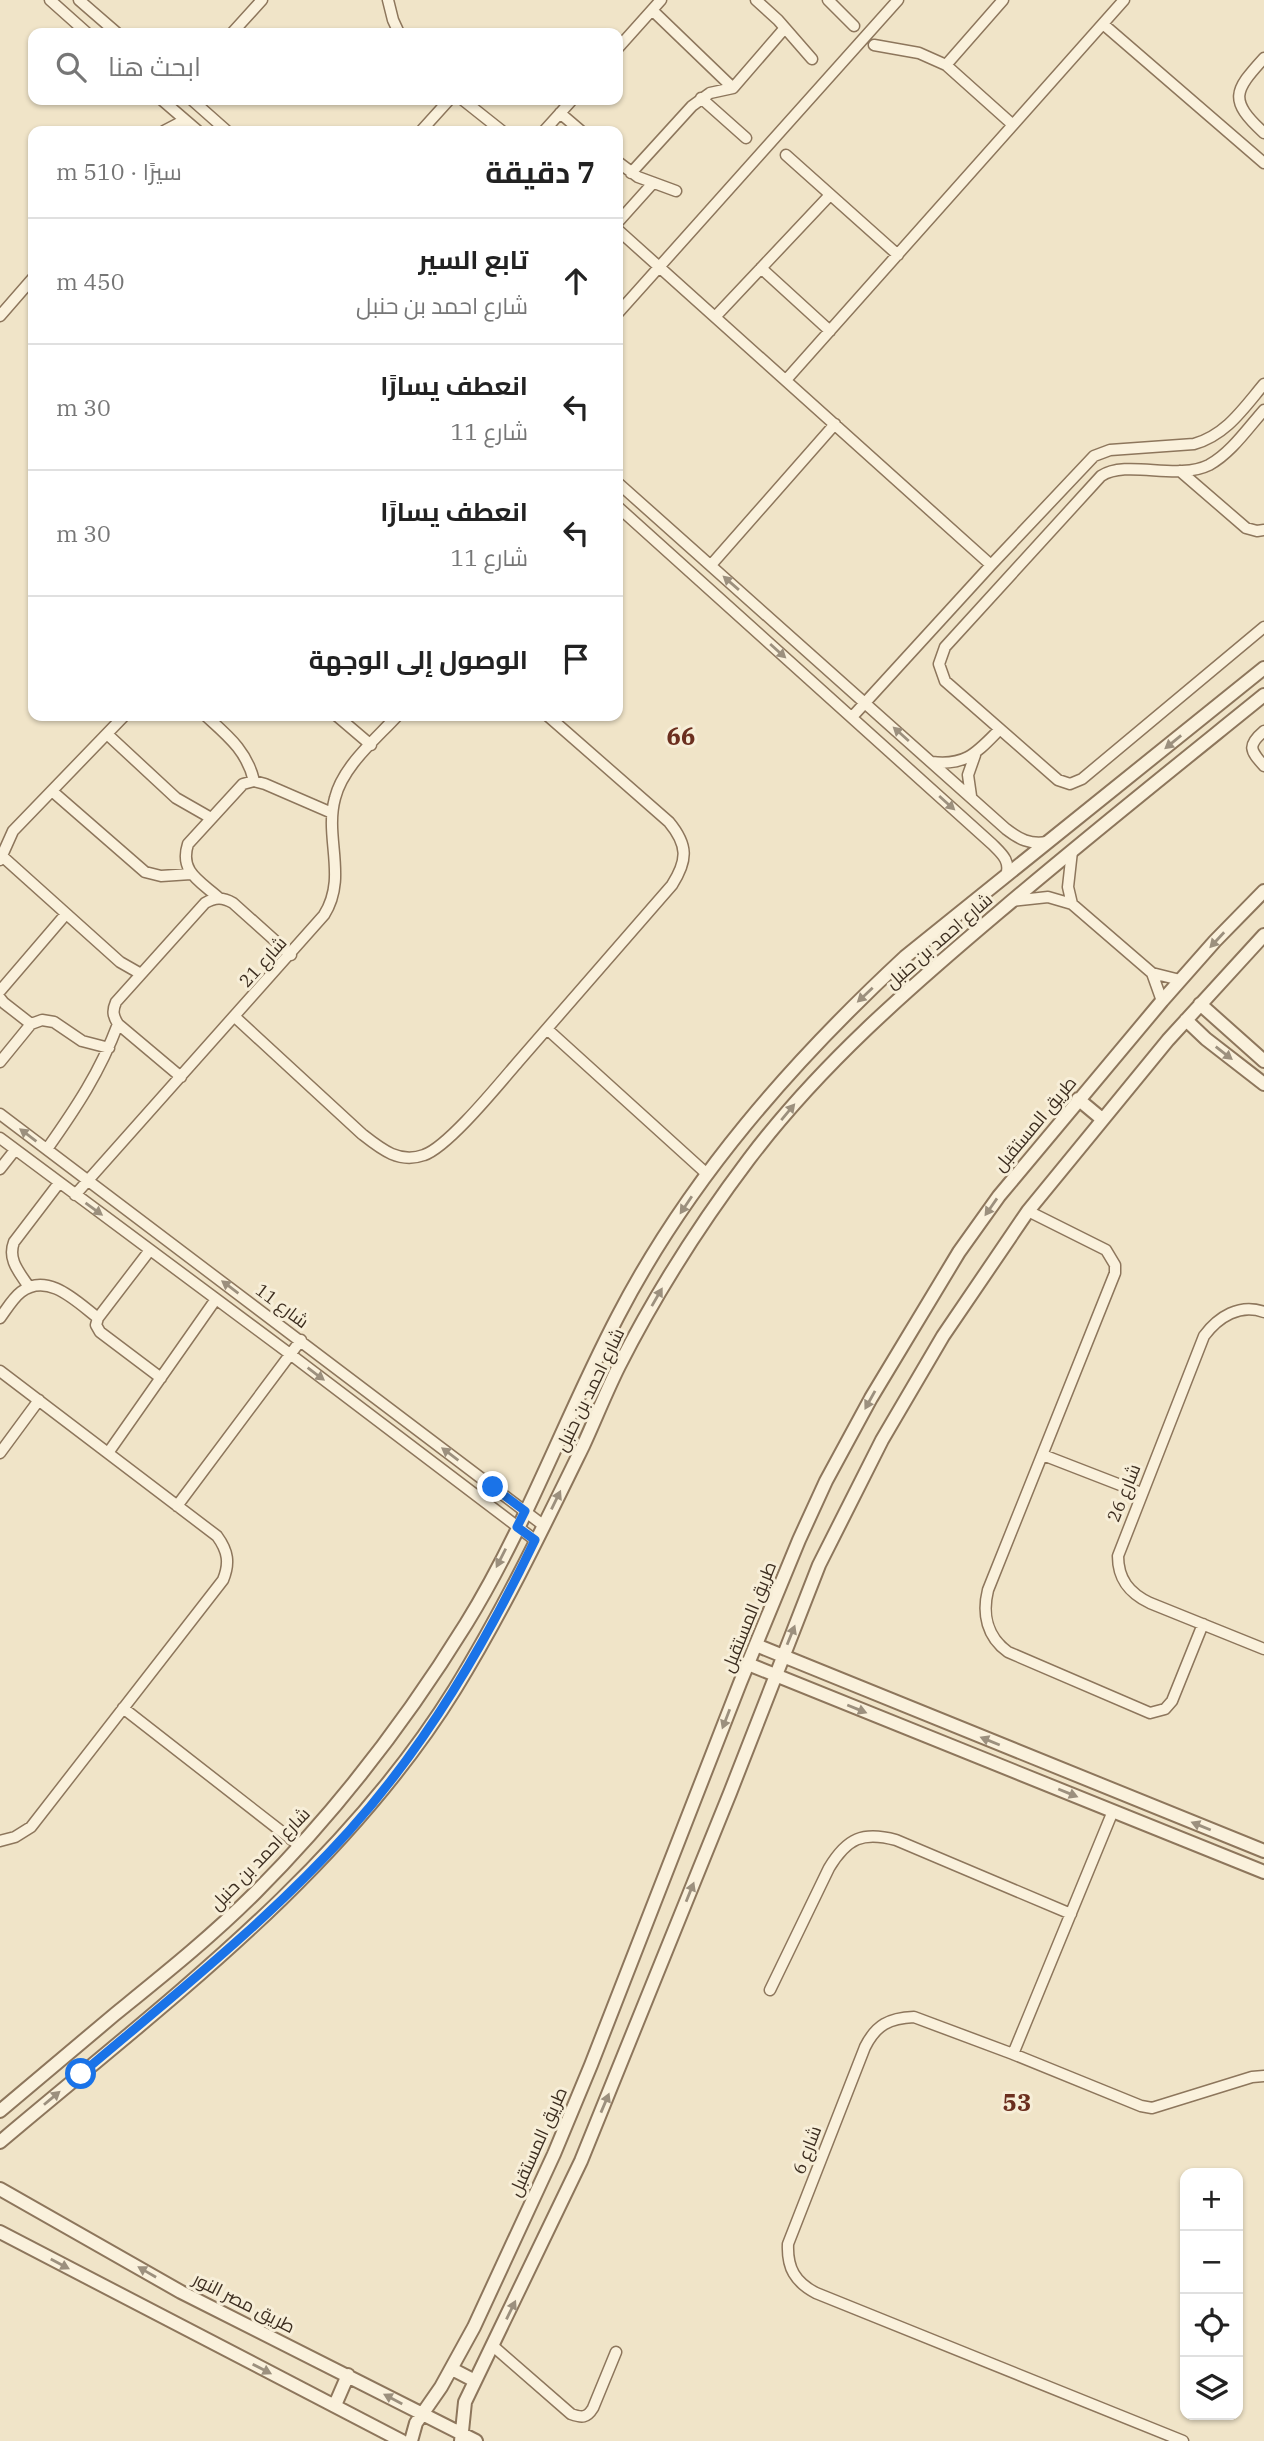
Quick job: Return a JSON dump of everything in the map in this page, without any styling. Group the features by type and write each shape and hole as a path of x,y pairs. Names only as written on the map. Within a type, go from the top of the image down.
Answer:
{"street":[{"path":"50,0 81,28"},
{"path":"79,0 111,28"},
{"path":"237,28 262,0"},
{"path":"388,0 397,28"},
{"path":"623,42 661,0"},
{"path":"757,0 812,59"},
{"path":"828,0 854,26"},
{"path":"623,307 898,0"},
{"path":"946,65 1003,0"},
{"path":"786,380 1125,0"},
{"path":"652,10 733,88"},
{"path":"1103,24 1264,163"},
{"path":"631,173 701,98 733,88 784,29"},
{"path":"874,45 919,53 946,65 1013,125"},
{"path":"1264,58 1244,81 1239,94 1244,114 1264,133"},
{"path":"701,98 746,138"},
{"path":"168,105 192,126"},
{"path":"198,105 221,126"},
{"path":"426,126 444,105"},
{"path":"470,105 494,126"},
{"path":"548,126 567,105"},
{"path":"560,113 575,126"},
{"path":"174,126 185,120"},
{"path":"786,155 898,255"},
{"path":"623,166 631,173 676,191"},
{"path":"623,216 653,183"},
{"path":"715,317 830,195"},
{"path":"623,235 991,565"},
{"path":"761,268 830,331"},
{"path":"0,316 28,284"},
{"path":"852,717 1094,456 1110,450 1204,442 1230,425 1264,384"},
{"path":"1264,410 1220,458 1208,466 1180,471 1112,470 1101,476 945,647 939,664 945,681 1058,780 1077,783 1264,627"},
{"path":"711,565 835,424"},
{"path":"1180,471 1246,528 1264,530"},
{"path":"623,487 1006,829 1023,841 1051,841"},
{"path":"623,511 992,844 1005,857 1008,870 1006,877"},
{"name":"شارع احمد بن حنبل","path":"0,2111 210,1935 299,1846 347,1791 419,1696 468,1621 525,1511 618,1315 651,1258 707,1174 800,1060 852,1006 905,957 1264,668"},
{"name":"شارع احمد بن حنبل","path":"0,2142 227,1950 291,1892 350,1830 404,1763 454,1692 497,1618 619,1367 658,1294 702,1223 751,1156 804,1092 861,1032 923,976 1264,695"},
{"path":"1204,717 1217,733"},
{"path":"119,721 13,831 1,858 120,962 141,974"},
{"path":"212,721 245,754 254,781"},
{"path":"343,721 371,745"},
{"name":"شارع 21","path":"75,1195 324,915 335,890 332,813 341,781 393,721"},
{"path":"235,1017 383,1151 397,1157 411,1158 425,1155 437,1148 547,1029 672,885 682,869 684,851 680,835 669,822 554,721"},
{"path":"932,762 950,763 975,754 1000,729"},
{"path":"1264,731 1254,740 1252,746 1254,754 1264,766"},
{"path":"107,734 176,797 211,818"},
{"path":"971,797 968,775 975,754"},
{"path":"291,954 233,903 219,898 191,874 186,865 185,854 188,844 243,784 254,781 332,813"},
{"path":"52,791 145,872 161,876 191,874"},
{"path":"992,844 1006,829"},
{"path":"1072,851 1068,878 1072,904"},
{"name":"طريق المستقبل","path":"411,2441 416,2423 452,2369 474,2327 591,2066 748,1664 826,1480 919,1317 959,1252 999,1196 1162,1000 1264,891"},
{"path":"1012,901 1048,897 1072,904 1152,973 1180,980"},
{"path":"181,1077 118,1024 113,1009 116,1002 205,903 219,898"},
{"path":"0,991 66,914"},
{"path":"461,2437 465,2402 581,2161 819,1565 882,1440 943,1336 1028,1211 1186,1020 1264,935"},
{"path":"905,957 923,976"},
{"path":"1152,973 1162,1000"},
{"path":"0,998 30,1024"},
{"path":"1200,1004 1264,1061"},
{"path":"0,1062 30,1024 42,1020 54,1022 82,1041 109,1048"},
{"path":"1186,1020 1264,1084"},
{"path":"47,1149 85,1095 118,1024"},
{"path":"547,1029 707,1174"},
{"path":"1078,1099 1102,1119"},
{"name":"شارع 11","path":"0,1114 543,1525"},
{"name":"شارع 11","path":"0,1138 535,1540"},
{"path":"0,1169 15,1150"},
{"path":"29,1287 13,1262 11,1249 59,1183"},
{"path":"1028,1211 1107,1250 1115,1265 1111,1285 986,1598 987,1624 1000,1646 1021,1658 1144,1711 1155,1713 1165,1709 1172,1701 1203,1624"},
{"path":"150,1250 98,1318 96,1325 100,1332 161,1378"},
{"path":"0,1318 19,1293 40,1285 52,1286 63,1292 98,1318"},
{"path":"108,1453 216,1299"},
{"name":"شارع 26","path":"1264,1312 1248,1309 1229,1314 1211,1327 1204,1336 1120,1546 1118,1567 1121,1577 1133,1594 1264,1649"},
{"path":"177,1506 301,1340"},
{"path":"0,1371 217,1536 227,1557 223,1580 30,1826 15,1837 0,1841"},
{"path":"0,1453 39,1401"},
{"path":"1043,1455 1141,1493"},
{"path":"482,1501 490,1495 493,1487"},
{"path":"756,1645 1264,1852"},
{"path":"748,1664 1264,1872"},
{"path":"123,1708 299,1846"},
{"path":"1145,1824 1152,1806"},
{"path":"1013,2054 1113,1811"},
{"path":"770,1990 829,1868 840,1850 856,1839 877,1835 897,1840 1071,1914"},
{"name":"شارع 6","path":"1183,2441 816,2293 803,2286 793,2274 788,2259 788,2244 864,2047 872,2033 884,2023 898,2018 914,2017 1152,2108 1252,2077 1264,2076"},
{"name":"طريق مصر النور","path":"0,2189 181,2292 348,2375 461,2437 476,2441"},
{"path":"0,2232 402,2441"},
{"path":"493,2346 571,2414 581,2418 589,2415 593,2408 616,2352"},
{"path":"452,2369 475,2381"},
{"path":"335,2405 348,2375"},
{"path":"375,2426 382,2441"}],"district":[{"name":"66","path":"681,737"},
{"name":"53","path":"1017,2103"}],"route":[{"path":"81,2074 291,1892 350,1830 404,1763 454,1692 497,1618 535,1540 517,1527 525,1511 493,1487"}]}
